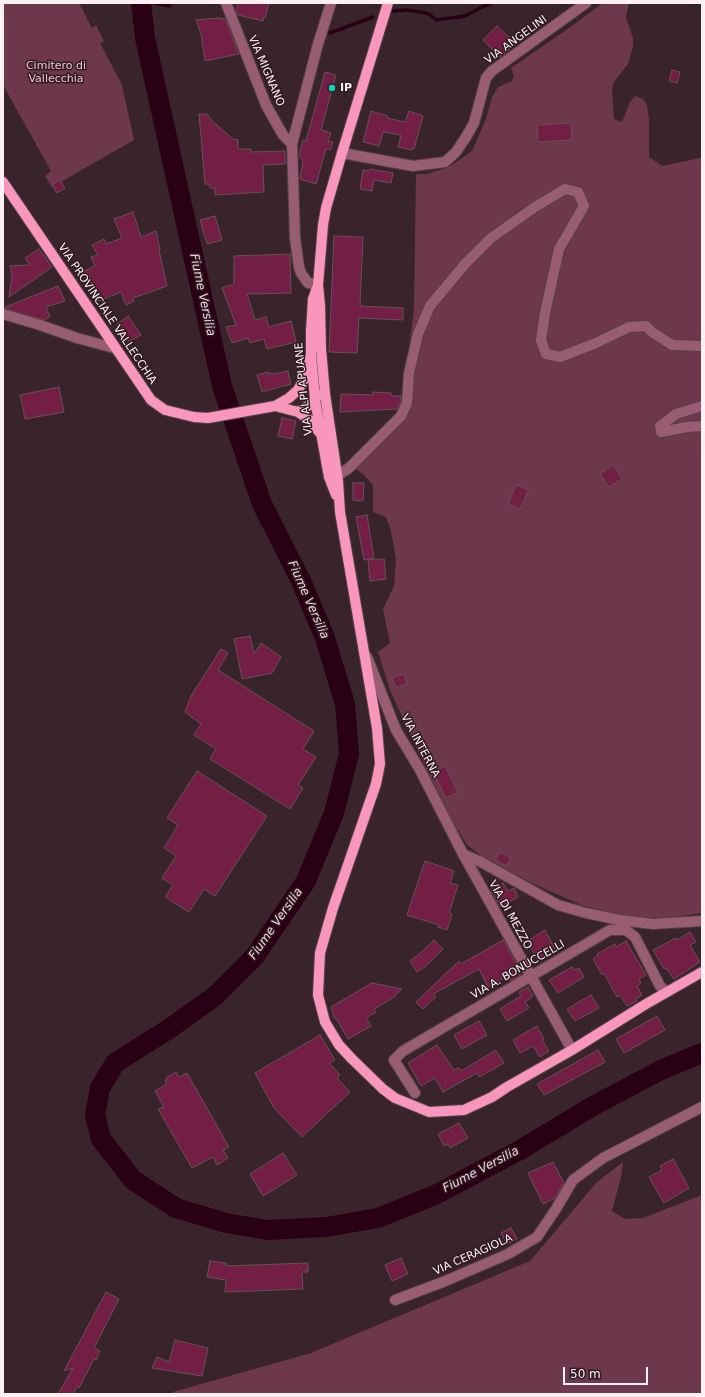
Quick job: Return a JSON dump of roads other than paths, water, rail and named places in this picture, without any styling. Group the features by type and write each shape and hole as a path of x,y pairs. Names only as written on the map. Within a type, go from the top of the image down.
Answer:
{"main road":[{"path":"318,285 323,225 326,208 388,3"},
{"name":"VIA PROVINCIALE VALLECCHIA","path":"3,182 114,348 151,400 165,410 194,417 208,418 274,406"},
{"name":"VIA ALPI APUANE","path":"318,285 325,394 333,449"},
{"name":"VIA ALPI APUANE","path":"318,285 313,299 311,331 311,354 315,400 329,477 340,504"},
{"path":"298,412 315,400 320,390 317,359 321,349"},
{"path":"274,406 289,398 295,392 304,379 311,354"},
{"path":"295,392 315,400 322,409 328,443 333,449 340,504 377,728 380,764 376,784 333,908 320,953 318,995 325,1022 339,1045 357,1065 395,1098 429,1112 464,1110 492,1097 702,972"},
{"path":"274,406 298,412 311,421 320,433"}],"street":[{"name":"VIA MIGNANO","path":"226,3 266,105 283,135 292,144"},
{"name":"VIA MIGNANO","path":"318,285 308,283 299,267 296,238 292,144 318,44 331,3"},
{"name":"VIA ANGELINI","path":"342,152 414,166 445,162 456,152 474,122 486,78 492,71 586,3"},
{"path":"337,476 349,468 401,416 407,403 409,373 418,334 430,306 465,264 491,238 535,207 565,189 578,192 584,206 560,249 545,313 541,340 546,354 560,357 596,343 629,327 646,326 652,332 672,345 702,346"},
{"path":"3,314 77,338 114,348"},
{"path":"702,406 676,414 660,426 661,432 687,426 702,426"},
{"name":"VIA INTERNA","path":"363,646 396,730 420,770 462,854"},
{"path":"462,854 481,862 558,905 586,913 620,920 653,924 702,921"},
{"name":"VIA DI MEZZO","path":"462,854 572,1050"},
{"name":"VIA A. BONUCCELLI","path":"414,1093 394,1060 403,1051 610,930 626,930 635,937 660,986 667,992"},
{"name":"VIA CERAGIOLA","path":"395,1300 443,1282 508,1254 537,1237 573,1180 603,1158 702,1107"}],"waterway":[{"name":"Fiume Versilia","path":"141,3 145,38 222,386 262,504 301,581 325,638 345,704 349,754 334,813 306,881 255,956 215,996 169,1029 115,1063 100,1088 95,1115 101,1139 133,1180 176,1208 226,1223 268,1230 326,1227 378,1218 435,1195 520,1150 593,1106 661,1070 702,1053"},
{"path":"154,3 170,6"},
{"path":"393,11 407,10 421,12 429,14 436,20 465,16 492,3"},
{"path":"330,33 373,17"}],"place":[{"name":"IP","path":"332,88"}],"park label":[{"name":"Cimitero di Vallecchia","path":"56,72"}]}
